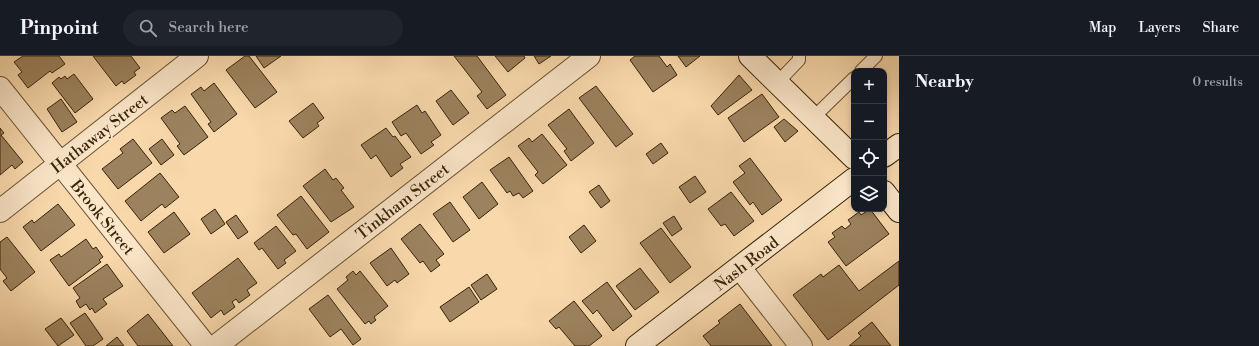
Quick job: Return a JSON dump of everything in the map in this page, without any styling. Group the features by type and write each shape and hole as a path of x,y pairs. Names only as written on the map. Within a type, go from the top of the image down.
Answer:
{"street":[{"name":"Hathaway Street","path":"0,211 197,56"},
{"name":"Tinkham Street","path":"216,346 589,56"},
{"path":"750,56 814,117 851,155"},
{"name":"Brook Street","path":"0,88 206,346"},
{"path":"887,154 899,145"},
{"name":"Nash Road","path":"637,346 851,182"},
{"path":"887,196 899,211"},
{"path":"740,268 801,346"}],"lane":[{"path":"778,82 799,60 800,56"},
{"path":"864,68 876,56"},
{"path":"814,117 851,85"}],"building":[{"path":"23,56 59,56 65,64 52,73 50,71 28,88 18,75 22,72 14,62"},
{"path":"93,56 131,56 140,68 134,72 136,75 124,84 122,81 116,86"},
{"path":"245,56 249,56 277,92 255,108 226,70"},
{"path":"256,56 281,56 264,68"},
{"path":"454,56 477,56 506,95 487,109 477,96 482,92"},
{"path":"495,56 524,56 525,58 508,72"},
{"path":"534,56 551,56 539,64"},
{"path":"635,56 659,56 667,67 670,64 677,75 653,92 630,60"},
{"path":"678,56 700,56 686,67"},
{"path":"74,74 93,99 75,113 52,83 59,77 61,79 65,76 67,79"},
{"path":"739,75 752,90 718,115 711,106"},
{"path":"214,83 237,114 214,132 208,124 211,122 191,94 201,87 204,91"},
{"path":"596,86 633,134 616,147 579,98"},
{"path":"451,90 469,113 453,125 436,101"},
{"path":"762,94 779,117 744,142 728,118"},
{"path":"61,99 77,122 62,132 47,109"},
{"path":"313,103 324,118 317,123 319,126 303,138 289,121"},
{"path":"417,105 422,113 425,111 441,135 431,142 434,145 421,154 406,133 401,136 392,122"},
{"path":"185,106 208,137 184,155 177,146 180,144 161,118 172,110 175,113"},
{"path":"569,109 594,143 571,161 564,151 567,149 548,125"},
{"path":"784,119 798,131 785,142 774,127"},
{"path":"0,128 4,133 1,135 23,162 15,169 12,165 0,175"},
{"path":"386,128 393,137 395,136 411,157 400,164 403,168 391,177 376,155 371,159 361,145"},
{"path":"542,134 567,165 543,184 535,175 538,172 518,146 529,138 532,142"},
{"path":"133,139 152,163 118,189 102,169 123,153 120,149"},
{"path":"162,139 174,155 161,165 149,149"},
{"path":"661,143 668,153 653,164 646,154"},
{"path":"509,157 533,191 523,198 519,193 513,196 510,191 507,193 490,170"},
{"path":"750,158 782,200 762,215 753,202 750,205 733,182 745,173 739,166"},
{"path":"325,169 333,180 336,178 344,188 341,190 354,207 331,222 303,186"},
{"path":"160,173 179,197 165,208 162,204 141,221 125,201"},
{"path":"695,176 706,192 690,203 679,187"},
{"path":"482,182 498,204 479,219 463,197"},
{"path":"599,185 610,201 601,208 589,192"},
{"path":"731,192 754,221 734,236 725,224 721,226 708,209"},
{"path":"301,196 329,232 307,249 296,234 293,235 277,215"},
{"path":"450,202 470,230 453,242 433,214"},
{"path":"58,204 75,225 41,251 23,227 32,220 34,223"},
{"path":"215,209 225,224 211,234 201,219"},
{"path":"174,212 190,234 164,253 148,232"},
{"path":"859,212 861,215 866,212 872,212 889,234 846,266 828,242 835,237 832,233 842,226 845,229 851,224 848,220"},
{"path":"236,215 248,232 238,239 226,222"},
{"path":"674,216 682,229 672,236 663,223"},
{"path":"420,224 444,254 436,260 440,265 431,272 423,261 420,263 401,239"},
{"path":"584,225 596,241 581,253 569,237"},
{"path":"276,226 296,251 284,260 286,263 278,269 262,248 259,250 254,243"},
{"path":"661,228 691,267 670,283 640,243"},
{"path":"7,237 35,272 11,291 3,281 7,278 0,269 0,242"},
{"path":"86,239 93,249 96,247 103,257 99,260 101,262 69,286 50,260 59,254 61,257"},
{"path":"391,248 409,274 397,283 395,280 387,286 370,263"},
{"path":"238,258 257,283 247,290 250,295 239,303 236,299 232,302 235,307 224,315 221,310 211,318 192,293"},
{"path":"899,261 899,285 828,340 793,295 821,274 823,277 839,265 859,291"},
{"path":"107,264 123,286 103,299 107,304 95,313 92,308 90,310 86,304 80,308 76,301 80,298 73,288"},
{"path":"640,268 659,292 635,310 616,286"},
{"path":"353,271 356,275 360,271 388,306 374,317 376,320 371,324 369,321 365,324 337,289 348,280 346,277"},
{"path":"487,274 497,289 481,300 471,285"},
{"path":"607,282 632,316 613,331 597,310 593,314 582,301"},
{"path":"469,287 479,302 450,322 440,307"},
{"path":"328,295 361,339 353,345 341,329 330,337 309,309"},
{"path":"574,301 602,336 589,346 575,346 559,327 556,329 549,321"},
{"path":"740,304 772,346 711,346 703,336 720,323 718,321"},
{"path":"85,313 103,339 93,346 86,346 70,323"},
{"path":"148,314 173,346 138,346 127,331"},
{"path":"61,318 74,335 58,346 45,329"},
{"path":"872,322 891,346 849,346 861,336 858,333"},
{"path":"117,337 124,346 106,346"}]}
